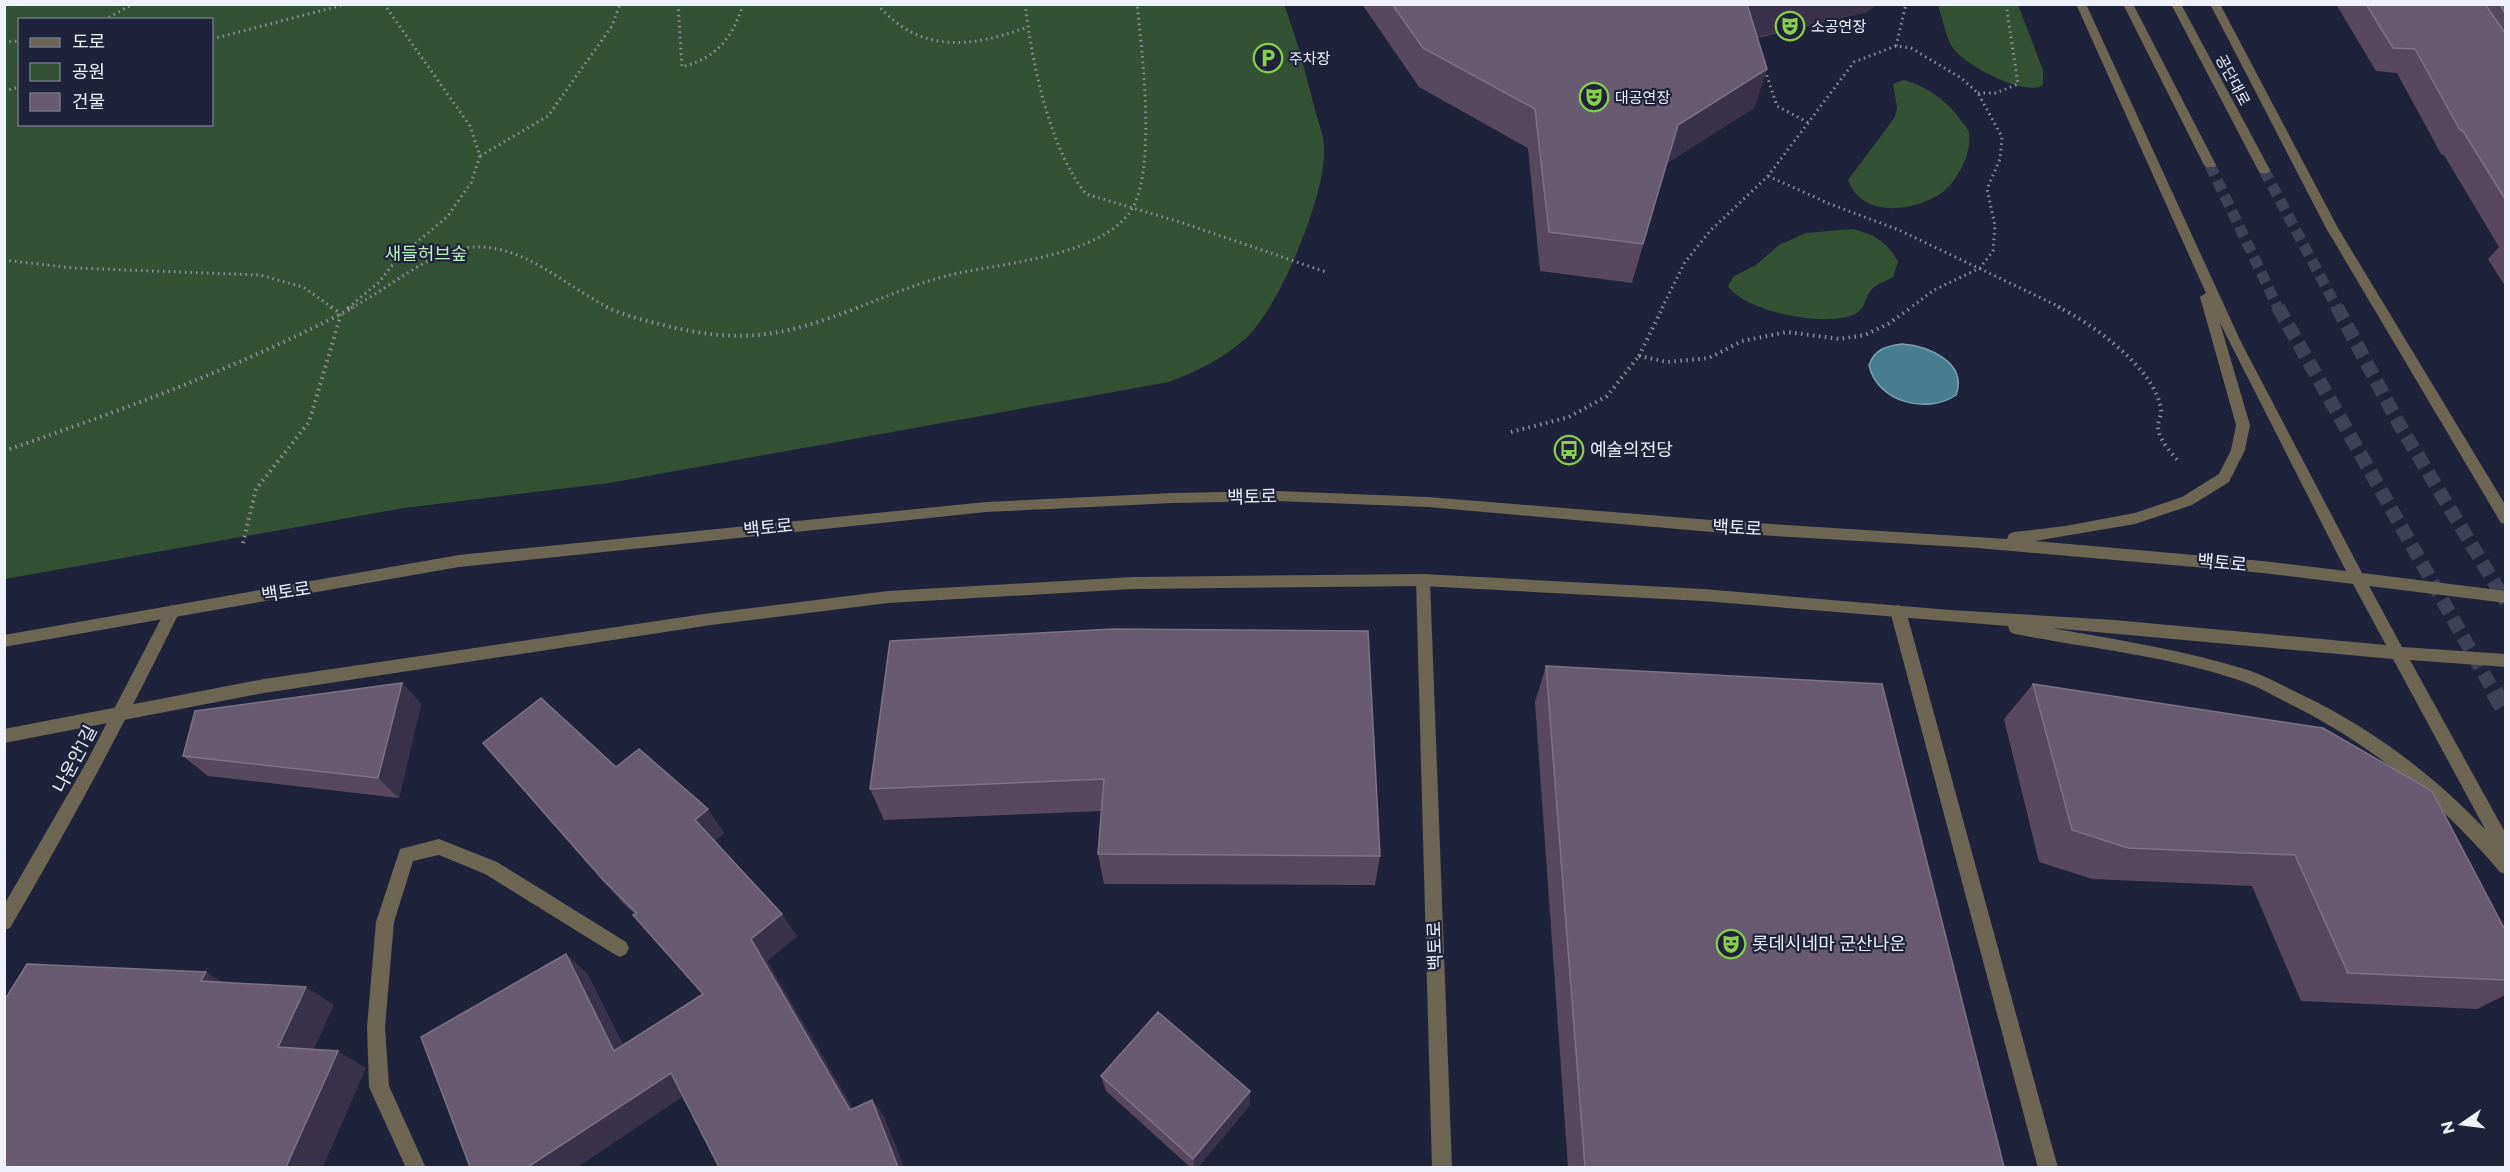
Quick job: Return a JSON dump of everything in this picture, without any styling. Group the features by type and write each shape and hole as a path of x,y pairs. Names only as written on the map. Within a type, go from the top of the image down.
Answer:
{"street":[{"path":"2081,4 2235,342 2357,578 2505,852"},
{"path":"2128,4 2210,165"},
{"name":"공단대로","path":"2176,4 2264,170"},
{"path":"2215,4 2332,228 2505,519"},
{"path":"1978,542 2065,532 2135,518 2187,501 2224,478 2238,450 2243,425 2190,245"},
{"name":"백토로","path":"4,641 482,558 987,507 1173,498 1277,496 1428,502 1723,527 1978,542 2263,567 2505,597"},
{"path":"4,736 288,683 711,618 888,597 1133,583 1424,580 1703,595 1950,616 2114,626 2296,645 2505,661"},
{"name":"백토로","path":"1424,580 1442,1167"},
{"name":"나운안1길","path":"4,921 58,833 122,714 172,611"},
{"path":"1898,611 2048,1167"},
{"path":"1950,616 2161,655 2259,682 2344,724 2423,778 2472,824 2505,866"},
{"path":"416,1167 379,1087 376,1027 385,922 406,855 439,847 492,868 620,948"}],"path":[{"path":"108,18 133,4"},
{"path":"213,39 347,4"},
{"path":"243,543 256,489 309,422 341,314 379,282 398,258 447,217 471,183 480,156 470,126 384,4"},
{"path":"480,156 548,116 612,26 620,4"},
{"path":"678,4 682,67 696,65 724,46 735,33 742,4"},
{"path":"877,4 884,15 904,33 927,42 960,44 984,41 1005,37 1028,27"},
{"path":"1025,4 1028,27 1063,157 1075,182 1088,195 1134,207 1326,272"},
{"path":"4,451 125,410 341,314 447,252 472,245 509,251 547,268 572,288 611,309 712,336 761,336 804,325 944,276 998,268 1089,242 1134,207 1143,170 1142,45 1137,4"},
{"path":"1896,46 1906,4"},
{"path":"1978,93 1996,93 2018,84 2006,4"},
{"path":"1511,432 1569,417 1607,396 1639,356 1685,262 1710,231 1768,176 1854,62 1896,46 1911,48 1961,78 1978,93 2002,138 2000,159 1987,189 1995,226 1993,251 1980,268 1934,290 1888,324 1865,335 1840,339 1786,332 1742,341 1709,358 1667,362 1639,356"},
{"path":"1764,68 1777,106 1809,123"},
{"path":"1768,176 1830,204 1899,230 2076,315 2120,348 2150,383 2161,409 2158,428 2164,444 2182,464"},
{"path":"4,260 73,268 260,274 303,287 341,314"}],"green space":[{"name":"새들허브숲","path":"5,4 1284,5 1322,132 1323,165 1318,191 1299,249 1272,303 1258,325 1244,340 1208,364 1169,382 609,483 404,508 5,579"},
{"path":"1938,5 2018,5 2043,70 2043,85 2034,88 2008,83 1967,61 1951,45"},
{"path":"1904,80 1926,89 1952,109 1968,130 1969,146 1959,173 1943,192 1918,204 1904,207 1877,206 1865,201 1855,193 1848,180 1895,117 1897,107 1893,84"},
{"path":"1852,229 1880,240 1890,249 1898,262 1893,277 1873,288 1862,309 1855,314 1826,319 1787,315 1751,303 1737,295 1728,286 1734,276 1756,265 1779,245 1806,233"}],"water":[{"path":"1902,344 1934,352 1951,365 1958,383 1956,395 1944,401 1918,404 1892,396 1882,388 1874,378 1869,365 1871,360 1882,349"}],"building":[{"name":"대공연장","path":"1392,4 1747,4 1767,69 1678,125 1643,244 1549,232 1535,109 1423,48"},
{"path":"2366,4 2485,4 2505,33 2505,199 2463,131 2460,130 2415,49 2393,48"},
{"path":"1113,629 1368,631 1380,856 1098,854 1104,779 870,789 890,641"},
{"name":"롯데시네마 군산나운","path":"1546,666 1882,684 2004,1167 1585,1167"},
{"path":"402,683 378,778 183,756 195,711"},
{"path":"2033,684 2323,728 2432,791 2505,930 2505,980 2348,973 2295,855 2128,848 2072,830"},
{"path":"541,698 616,767 639,749 708,809 695,820 782,914 751,939 850,1110 872,1100 898,1167 719,1167 671,1073 528,1167 470,1167 421,1037 566,954 614,1051 703,994 633,915 637,913 604,881 483,743"},
{"path":"27,964 206,972 201,981 306,987 278,1047 338,1051 286,1167 4,1167 4,1001"},
{"path":"1158,1012 1250,1091 1193,1159 1101,1076"}],"tunnel":[{"path":"2210,165 2278,308"},
{"path":"2264,170 2337,308"},
{"path":"2278,307 2494,692"},
{"path":"2337,307 2399,424 2506,602"},
{"path":"2494,691 2506,713"}],"place":[{"name":"소공연장","path":"1790,26"},
{"name":"주차장","path":"1268,58"},
{"name":"대공연장","path":"1594,97"},
{"name":"예술의전당","path":"1569,450"},
{"name":"롯데시네마 군산나운","path":"1731,944"}]}
